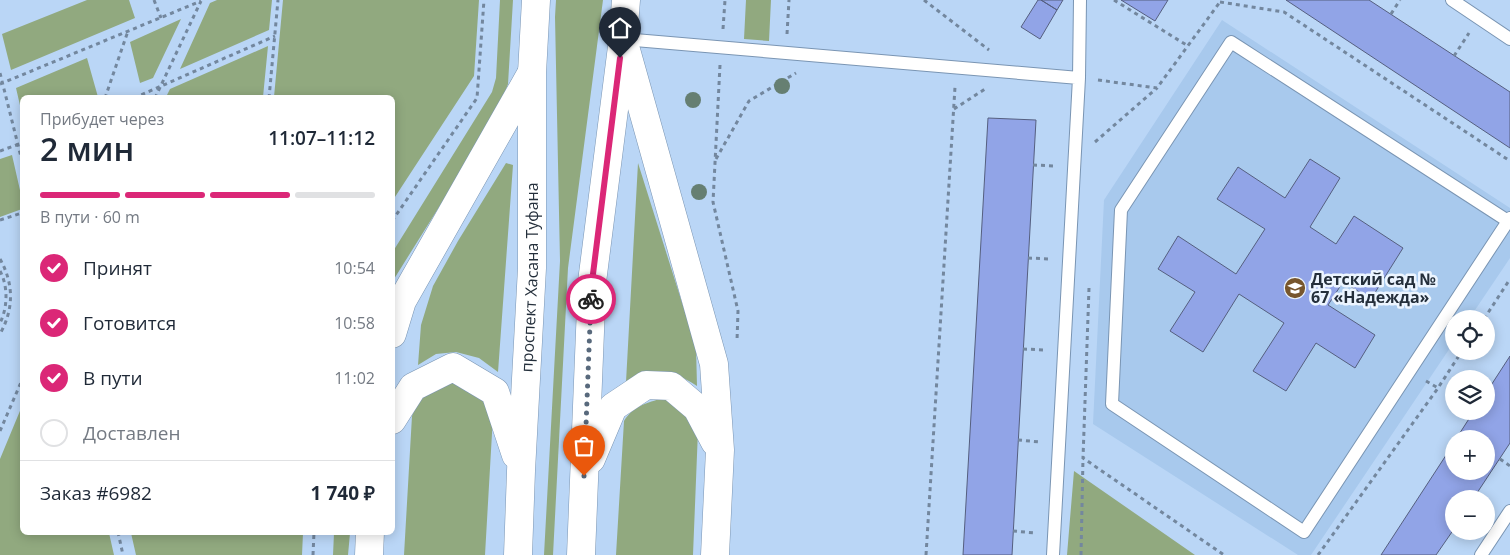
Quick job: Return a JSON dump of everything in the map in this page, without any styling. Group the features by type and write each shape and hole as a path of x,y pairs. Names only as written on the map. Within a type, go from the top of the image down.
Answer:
{"main road":[{"name":"проспект Хасана Туфана","path":"518,555 532,268 532,73 536,0"},
{"path":"581,555 592,282 623,39 626,0"},
{"path":"623,39 714,364 720,450 715,555"},
{"path":"395,324 402,301 532,73"},
{"path":"395,415 413,387 453,367 495,392 521,471"},
{"path":"584,476 613,407 646,385 671,386 697,408 720,450"},
{"path":"369,555 370,535"}],"lane":[{"path":"1054,555 1079,78 1080,0"},
{"path":"1452,0 1510,39"},
{"path":"623,39 1079,78"},
{"path":"1231,42 1509,220 1304,532 1112,404 1122,210 1231,42"},
{"path":"1481,555 1510,511"}],"path":[{"path":"154,0 161,18"},
{"path":"269,95 278,0"},
{"path":"395,217 477,98 484,0"},
{"path":"725,0 713,202 738,311 737,350"},
{"path":"786,53 789,0"},
{"path":"924,0 997,56 1012,72"},
{"path":"1114,0 1188,46"},
{"path":"1391,14 1400,0"},
{"path":"1,83 202,1"},
{"path":"156,95 202,1"},
{"path":"1074,166 1094,142 1157,88 1220,1 1284,12 1510,162"},
{"path":"1454,56 1479,18"},
{"path":"106,95 129,31"},
{"path":"141,95 275,36"},
{"path":"716,159 748,101 824,56"},
{"path":"926,555 956,78 951,67"},
{"path":"0,74 1,83 20,143 0,151"},
{"path":"1079,78 1157,88"},
{"path":"0,220 20,214"},
{"path":"0,259 8,277 11,299 11,308 0,334"},
{"path":"0,271 4,277 6,297 4,315 0,323"},
{"path":"1490,310 1510,279"},
{"path":"1318,555 1456,360"},
{"path":"0,432 20,385"},
{"path":"1059,454 1083,458 1081,555"},
{"path":"1500,459 1510,466"},
{"path":"119,535 123,555"},
{"path":"312,555 314,535"}],"shaded area":[{"name":"Детский сад № 67 «Надежда»","path":"1222,20 1510,208 1510,258 1475,310 1445,310 1445,355 1311,555 1298,555 1093,424 1104,200"}],"green space":[{"path":"87,0 129,0 135,18 11,70 2,34"},
{"path":"217,0 272,0 269,30 180,69 210,3"},
{"path":"283,0 479,0 474,76 395,197 395,95 274,95"},
{"path":"500,0 513,0 508,84 496,116 395,277 395,248 492,92 496,78"},
{"path":"556,0 603,0 568,268 553,555 544,555 560,261"},
{"path":"746,0 771,0 769,41 744,39"},
{"path":"181,19 153,78 140,83 130,42"},
{"path":"268,46 263,95 167,95 170,89"},
{"path":"87,58 97,95 20,95 20,105 16,88"},
{"path":"12,155 20,190 20,210 0,217 0,159"},
{"path":"506,163 513,165 498,372 479,358 456,352 436,354 418,365 421,325 433,286"},
{"path":"638,163 696,347 697,386 678,376 662,372 626,382"},
{"path":"448,382 464,384 482,400 493,416 485,555 404,555 412,416 416,406 431,388"},
{"path":"663,398 680,403 698,430 693,555 616,555 624,421 636,408"},
{"path":"20,411 20,535 109,535 114,555 0,555 0,459"},
{"path":"1074,471 1195,555 1067,555"},
{"path":"131,535 303,535 302,555 136,555"},
{"path":"334,535 350,535 348,555 333,555"}],"building":[{"path":"1038,0 1057,10 1040,39 1021,27"},
{"path":"1041,0 1063,0 1057,10"},
{"path":"1121,0 1168,0 1155,21"},
{"path":"1286,0 1369,0 1510,92 1510,148"},
{"path":"988,118 1036,120 1012,555 963,555"},
{"path":"1310,159 1340,178 1310,227 1336,244 1354,216 1403,248 1371,299 1343,282 1328,305 1375,335 1355,368 1316,343 1286,391 1253,371 1284,323 1239,294 1203,352 1170,331 1195,292 1158,269 1178,236 1236,274 1265,229 1217,199 1238,167 1285,198"},
{"path":"1510,356 1510,443 1495,466 1495,430 1462,430 1468,420 1495,420 1495,379"},
{"path":"1445,457 1445,480 1486,480 1479,490 1445,490 1446,540 1436,555 1381,555"}],"way so far":[{"path":"584,476 591,299"}],"place":[{"name":"Детский сад № 67 «Надежда»","path":"1295,288"}],"route":[{"path":"591,299 620,58"}]}
